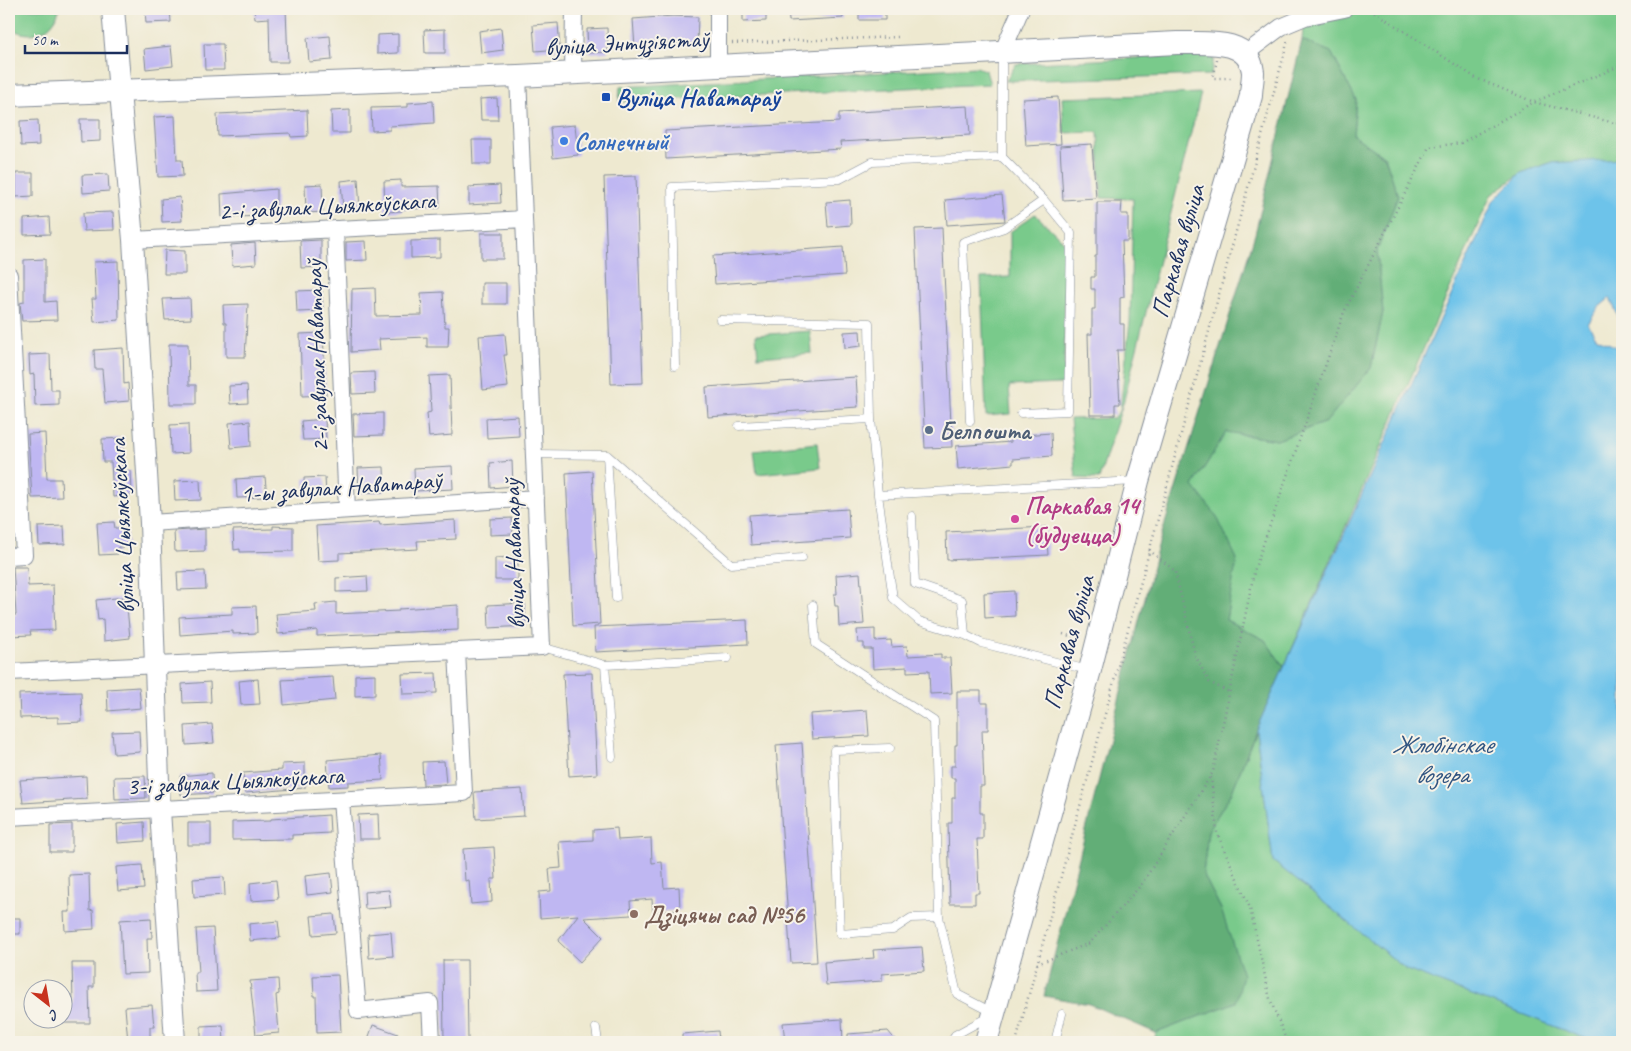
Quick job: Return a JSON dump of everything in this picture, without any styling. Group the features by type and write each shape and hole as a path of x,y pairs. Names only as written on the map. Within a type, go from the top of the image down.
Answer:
{"main road":[{"name":"вуліца Цыялкоўскага","path":"113,9 120,92"},
{"name":"вуліца Энтузіястаў","path":"9,95 518,76 1177,43 1230,44 1245,54"},
{"name":"Паркавая вуліца","path":"986,1042 1090,670 1138,481 1251,96 1253,71 1245,54"}],"street":[{"path":"573,73 574,9"},
{"path":"718,9 718,65"},
{"path":"1002,52 1021,9"},
{"path":"1245,54 1281,27 1305,17 1344,9"},
{"name":"вуліца Наватараў","path":"9,672 542,647 518,76"},
{"name":"вуліца Цыялкоўскага","path":"120,92 133,240 150,523 160,810 175,1042"},
{"name":"2-і завулак Цыялкоўскага","path":"133,240 524,219"},
{"name":"2-і завулак Наватараў","path":"335,229 347,510"},
{"path":"9,275 24,555 9,556"},
{"name":"1-ы завулак Наватараў","path":"150,523 536,498"},
{"name":"3-і завулак Цыялкоўскага","path":"9,817 464,793 457,651"},
{"path":"341,800 358,1011 430,1003 432,1042"}],"lane":[{"path":"1002,52 1002,157 1044,200 1071,233 1068,411 1021,412"},
{"path":"675,366 672,187 840,178 872,162 1002,157"},
{"path":"970,420 963,242 1004,228 1044,200"},
{"path":"720,320 870,324 871,419 878,495 893,598 919,621 981,642 1090,670"},
{"path":"739,426 871,419"},
{"path":"535,454 607,455 731,564 802,558"},
{"path":"607,455 616,598"},
{"path":"878,495 1138,481"},
{"path":"912,516 916,584 962,600 965,635"},
{"path":"813,605 816,644 934,721 939,916 957,994 994,1013"},
{"path":"542,647 605,665 728,658"},
{"path":"605,665 612,758"},
{"path":"890,748 834,750 840,934 892,930 912,918 939,916"},
{"path":"952,1042 954,1035 994,1013"},
{"path":"1055,1042 1062,1014"},
{"path":"596,1028 598,1042"}],"path":[{"path":"1370,9 1476,78 1534,102 1622,124"},
{"path":"1016,1042 1293,22"},
{"path":"1287,1042 1270,999 1250,908 1217,833 1211,775 1255,568 1344,312 1428,147 1462,143 1534,102 1622,65"},
{"path":"1149,550 1175,571 1195,655 1209,682 1229,692"},
{"path":"1037,964 1090,943 1141,885 1211,775"}],"green space":[{"path":"9,9 59,9 52,24 46,29 32,34 16,31 9,27"},
{"path":"1305,9 1622,9 1622,162 1550,163 1521,173 1491,195 1284,667 1265,640 1226,620 1236,559 1193,486 1226,432 1277,440 1326,422 1371,368 1383,312 1377,250 1398,196 1385,157 1353,135 1356,100 1331,52 1302,40"},
{"path":"1302,40 1331,52 1356,100 1353,135 1385,157 1398,196 1377,250 1383,312 1371,368 1326,422 1277,440 1226,432 1193,486 1216,515 1237,559 1226,620 1265,640 1284,667 1256,730 1232,792 1208,831 1203,874 1221,909 1243,975 1236,1002 1156,1033 1089,1004 1044,996 1158,546 1255,234"},
{"path":"1196,55 1214,57 1211,75 1006,81 1016,64"},
{"path":"977,67 986,71 990,84 619,102 620,87"},
{"path":"1201,93 1124,400 1099,479 1076,478 1070,419 1114,418 1120,411 1130,321 1133,199 1101,198 1098,132 1064,133 1062,98"},
{"path":"1035,214 1065,243 1064,384 1009,386 1011,414 986,416 981,278 1010,277 1010,232"},
{"path":"810,331 812,353 758,357 756,335"},
{"path":"817,443 820,468 757,474 754,450"},
{"path":"1256,730 1273,861 1407,970 1595,1042 1154,1042 1156,1033 1236,1002 1221,909 1203,874 1208,831 1232,792"}],"water":[{"name":"Жлобінскае возера","path":"1622,159 1622,325 1610,298 1599,307 1588,324 1596,337 1622,350 1622,490 1617,505 1622,510 1622,1042 1595,1042 1407,970 1273,861 1256,730 1494,200 1521,173 1550,163"}],"building":[{"path":"145,9 170,9 171,22 146,23"},
{"path":"254,9 286,9 288,62 270,62 269,18 255,19"},
{"path":"743,9 766,9 766,21 743,22"},
{"path":"788,9 842,9 843,18 789,21"},
{"path":"859,9 885,9 885,20 859,20"},
{"path":"673,16 698,17 697,44 657,43 657,47 635,48 633,19"},
{"path":"558,23 560,49 535,51 533,25"},
{"path":"501,28 503,50 481,53 479,31"},
{"path":"607,28 608,52 588,53 587,29"},
{"path":"445,29 445,53 425,53 424,30"},
{"path":"398,34 398,53 377,54 377,35"},
{"path":"330,36 332,60 309,62 307,38"},
{"path":"204,44 223,44 224,70 205,70"},
{"path":"171,46 173,66 146,69 144,49"},
{"path":"1058,97 1061,144 1026,146 1023,99"},
{"path":"497,98 498,120 481,120 480,99"},
{"path":"433,101 434,123 390,126 390,130 372,131 371,108 408,107 408,103"},
{"path":"968,106 970,135 840,142 841,149 666,159 665,131 839,122 839,113"},
{"path":"307,110 308,136 291,137 290,133 218,136 217,114"},
{"path":"350,110 350,133 332,133 331,111"},
{"path":"175,116 177,160 182,160 183,176 158,177 154,117"},
{"path":"80,119 100,119 100,141 81,142"},
{"path":"38,120 39,145 21,146 20,121"},
{"name":"Солнечный","path":"575,125 578,155 553,158 550,127"},
{"path":"472,140 491,140 491,164 473,164"},
{"path":"1092,144 1096,198 1063,200 1060,146"},
{"path":"16,173 33,173 33,196 16,197"},
{"path":"108,174 109,191 83,193 82,175"},
{"path":"636,176 643,383 611,384 604,177"},
{"path":"358,179 360,209 343,210 341,181"},
{"path":"401,180 401,187 439,186 440,208 402,209 402,211 385,212 384,181"},
{"path":"322,184 323,212 306,213 305,185"},
{"path":"500,185 501,203 469,205 469,187"},
{"path":"276,189 276,215 222,218 221,194"},
{"path":"1002,195 1005,221 947,225 945,200"},
{"path":"180,197 182,221 162,222 161,199"},
{"path":"850,200 851,225 828,227 826,202"},
{"path":"1097,202 1122,202 1121,214 1128,214 1128,241 1122,241 1124,297 1120,298 1120,324 1124,324 1124,350 1117,350 1120,404 1115,404 1115,415 1090,415 1088,334 1092,334 1092,309 1095,309 1095,289 1091,289 1091,277 1095,277 1095,256 1097,256"},
{"path":"113,212 114,230 84,231 83,213"},
{"path":"49,217 50,234 24,235 24,219"},
{"path":"942,228 952,447 925,448 915,229"},
{"path":"481,233 503,233 503,259 481,259"},
{"path":"321,240 321,267 301,268 300,241"},
{"path":"440,240 440,257 411,258 411,241"},
{"path":"366,241 367,260 346,261 346,242"},
{"path":"255,243 256,264 232,266 231,245"},
{"path":"843,247 845,275 715,284 713,256"},
{"path":"165,250 185,251 185,274 164,274"},
{"path":"45,259 45,302 56,301 57,320 22,321 20,303 24,302 24,260"},
{"path":"118,261 119,320 94,322 92,299 96,299 94,262"},
{"path":"482,283 506,283 506,304 482,304"},
{"path":"375,288 376,316 422,315 421,293 443,292 445,327 449,327 448,347 427,347 427,337 379,339 380,350 351,352 352,289"},
{"path":"322,290 323,311 297,312 296,291"},
{"path":"190,298 191,319 165,320 163,299"},
{"path":"248,304 245,357 226,357 226,323 224,323 223,305"},
{"path":"860,331 861,346 845,348 844,332"},
{"path":"323,333 326,395 302,396 300,334"},
{"path":"505,334 507,355 504,355 508,387 483,390 479,336"},
{"path":"169,344 188,344 189,385 196,385 196,404 170,404"},
{"path":"123,348 124,384 128,383 129,401 105,403 102,369 95,369 94,350"},
{"path":"50,354 51,390 59,390 59,405 35,406 34,374 30,375 29,355"},
{"path":"374,372 375,393 352,394 351,373"},
{"path":"450,375 452,435 429,437 427,413 431,412 429,376"},
{"path":"856,377 858,407 708,417 706,387"},
{"path":"247,385 248,403 230,404 229,386"},
{"path":"383,413 383,435 354,436 353,414"},
{"path":"518,416 519,436 487,438 486,418"},
{"path":"325,419 326,439 303,440 301,421"},
{"path":"250,421 251,446 231,448 229,423"},
{"path":"188,424 189,453 171,454 170,425"},
{"path":"45,433 47,479 61,479 62,497 32,498 28,434"},
{"path":"1051,433 1052,456 1013,459 1013,464 958,469 956,446 1011,442 1010,436"},
{"path":"123,438 124,471 131,471 132,495 113,497 111,462 103,462 102,439"},
{"path":"512,461 513,486 491,488 490,463"},
{"path":"452,466 453,489 415,491 414,468"},
{"path":"384,467 385,492 359,493 358,468"},
{"path":"592,471 600,624 573,626 566,473"},
{"path":"265,477 267,497 237,498 236,479"},
{"path":"325,477 326,495 305,496 304,478"},
{"path":"200,480 201,500 175,501 174,481"},
{"path":"848,509 850,538 751,545 749,515"},
{"path":"512,518 513,534 490,535 490,519"},
{"path":"455,520 456,539 417,541 418,549 339,553 339,560 318,561 316,526 379,522 380,525"},
{"path":"114,522 115,528 126,528 128,547 118,547 118,554 99,555 97,523"},
{"path":"64,526 65,544 39,545 38,527"},
{"path":"273,526 293,527 293,551 240,552 240,549 234,550 233,530 273,529"},
{"path":"1046,527 1048,555 947,560 946,532"},
{"path":"205,529 205,551 175,552 174,531"},
{"path":"518,557 518,580 495,580 495,558"},
{"path":"13,567 27,567 28,586 53,585 55,630 30,631 31,635 10,636 9,615 16,615"},
{"path":"205,571 206,589 178,590 177,572"},
{"path":"860,573 864,624 839,626 838,606 835,606 834,594 837,594 836,575"},
{"path":"367,576 368,591 336,592 336,578"},
{"path":"1014,591 1015,616 985,618 984,593"},
{"path":"126,597 130,638 104,641 103,619 98,620 96,600"},
{"path":"336,602 336,614 399,611 399,609 458,605 458,630 317,636 317,630 278,634 276,614 316,611 315,604"},
{"path":"525,603 526,626 489,628 488,605"},
{"path":"256,606 257,633 233,634 233,631 180,635 179,617 232,614 232,607"},
{"path":"747,620 748,644 595,652 594,627"},
{"path":"875,629 875,641 891,640 892,647 907,646 908,656 941,654 941,658 950,658 952,693 930,694 929,671 907,672 907,667 873,669 872,649 864,649 864,643 858,643 857,630"},
{"path":"436,673 437,693 403,694 402,674"},
{"path":"592,673 597,774 569,776 563,674"},
{"path":"375,674 375,695 355,696 355,675"},
{"path":"333,677 335,700 284,705 282,680"},
{"path":"258,679 260,704 241,705 239,681"},
{"path":"210,682 211,702 183,703 182,684"},
{"path":"139,687 141,708 108,711 107,689"},
{"path":"957,691 981,691 981,703 988,703 988,730 982,730 984,786 980,786 980,813 983,813 983,839 977,839 979,893 975,893 975,904 950,904 948,823 952,823 952,798 955,798 955,778 951,778 951,766 955,766 955,745 957,745"},
{"path":"81,692 82,722 58,723 58,717 20,718 19,694"},
{"path":"867,710 869,736 812,739 810,714"},
{"path":"212,724 214,743 186,745 185,726"},
{"path":"139,731 140,752 114,754 112,732"},
{"path":"802,743 817,962 791,963 776,745"},
{"path":"381,755 383,780 348,782 348,786 329,787 327,760"},
{"path":"444,761 446,784 423,785 422,762"},
{"path":"305,763 305,788 245,793 243,773 282,770 282,764"},
{"path":"212,773 213,793 181,795 180,776"},
{"path":"86,776 87,799 23,803 20,780"},
{"path":"145,776 146,798 115,799 114,777"},
{"path":"522,789 524,816 476,819 474,792"},
{"path":"378,814 379,839 359,839 358,815"},
{"path":"329,815 330,833 292,835 292,839 232,840 232,822 271,821 271,819"},
{"path":"144,822 145,841 118,843 117,824"},
{"path":"188,823 211,823 211,845 188,845"},
{"path":"72,824 72,852 50,852 50,825"},
{"path":"617,828 618,840 651,838 652,863 662,862 664,888 679,887 680,910 653,912 652,899 630,901 631,915 584,918 603,937 580,962 558,941 578,915 540,918 539,892 551,891 549,869 561,868 559,842 593,840 593,830"},
{"path":"494,847 496,879 491,879 492,902 471,904 469,880 465,881 463,849"},
{"path":"142,865 144,889 118,891 116,867"},
{"path":"331,873 333,892 307,895 305,876"},
{"path":"89,874 90,911 93,910 94,929 65,931 64,912 70,912 69,875"},
{"path":"224,877 225,895 194,897 193,879"},
{"path":"276,880 278,899 251,901 250,883"},
{"path":"389,890 391,907 365,909 364,892"},
{"path":"334,914 336,933 313,935 311,916"},
{"path":"9,918 20,918 20,934 9,934"},
{"path":"151,918 152,938 147,938 148,973 123,974 120,920"},
{"path":"278,921 280,938 250,941 249,924"},
{"path":"213,928 217,991 196,992 195,972 199,972 196,929"},
{"path":"391,932 393,956 369,958 368,934"},
{"path":"922,947 924,971 882,974 882,981 826,985 824,962 874,958 873,950"},
{"path":"443,960 467,960 468,1042 444,1042"},
{"path":"72,963 94,963 94,987 89,987 90,1023 72,1023"},
{"path":"338,975 341,1032 317,1033 316,996 314,996 313,976"},
{"path":"278,979 279,994 276,995 279,1033 256,1035 250,981"},
{"path":"152,1005 154,1027 150,1027 150,1042 128,1042 125,1007"},
{"path":"842,1019 843,1042 785,1042 783,1023"},
{"path":"223,1025 224,1042 201,1042 201,1026"},
{"path":"373,1025 398,1034 395,1042 367,1042"},
{"path":"718,1031 719,1042 682,1042 682,1034"},
{"path":"888,1031 897,1042 848,1042 848,1034"}],"place":[{"name":"Вуліца Наватараў","path":"606,97"},
{"name":"Солнечный","path":"564,141"},
{"name":"Белпошта","path":"929,430"},
{"name":"Паркавая 14 (будуецца)","path":"1015,519"},
{"name":"Дзіцячы сад №56","path":"634,914"}]}
